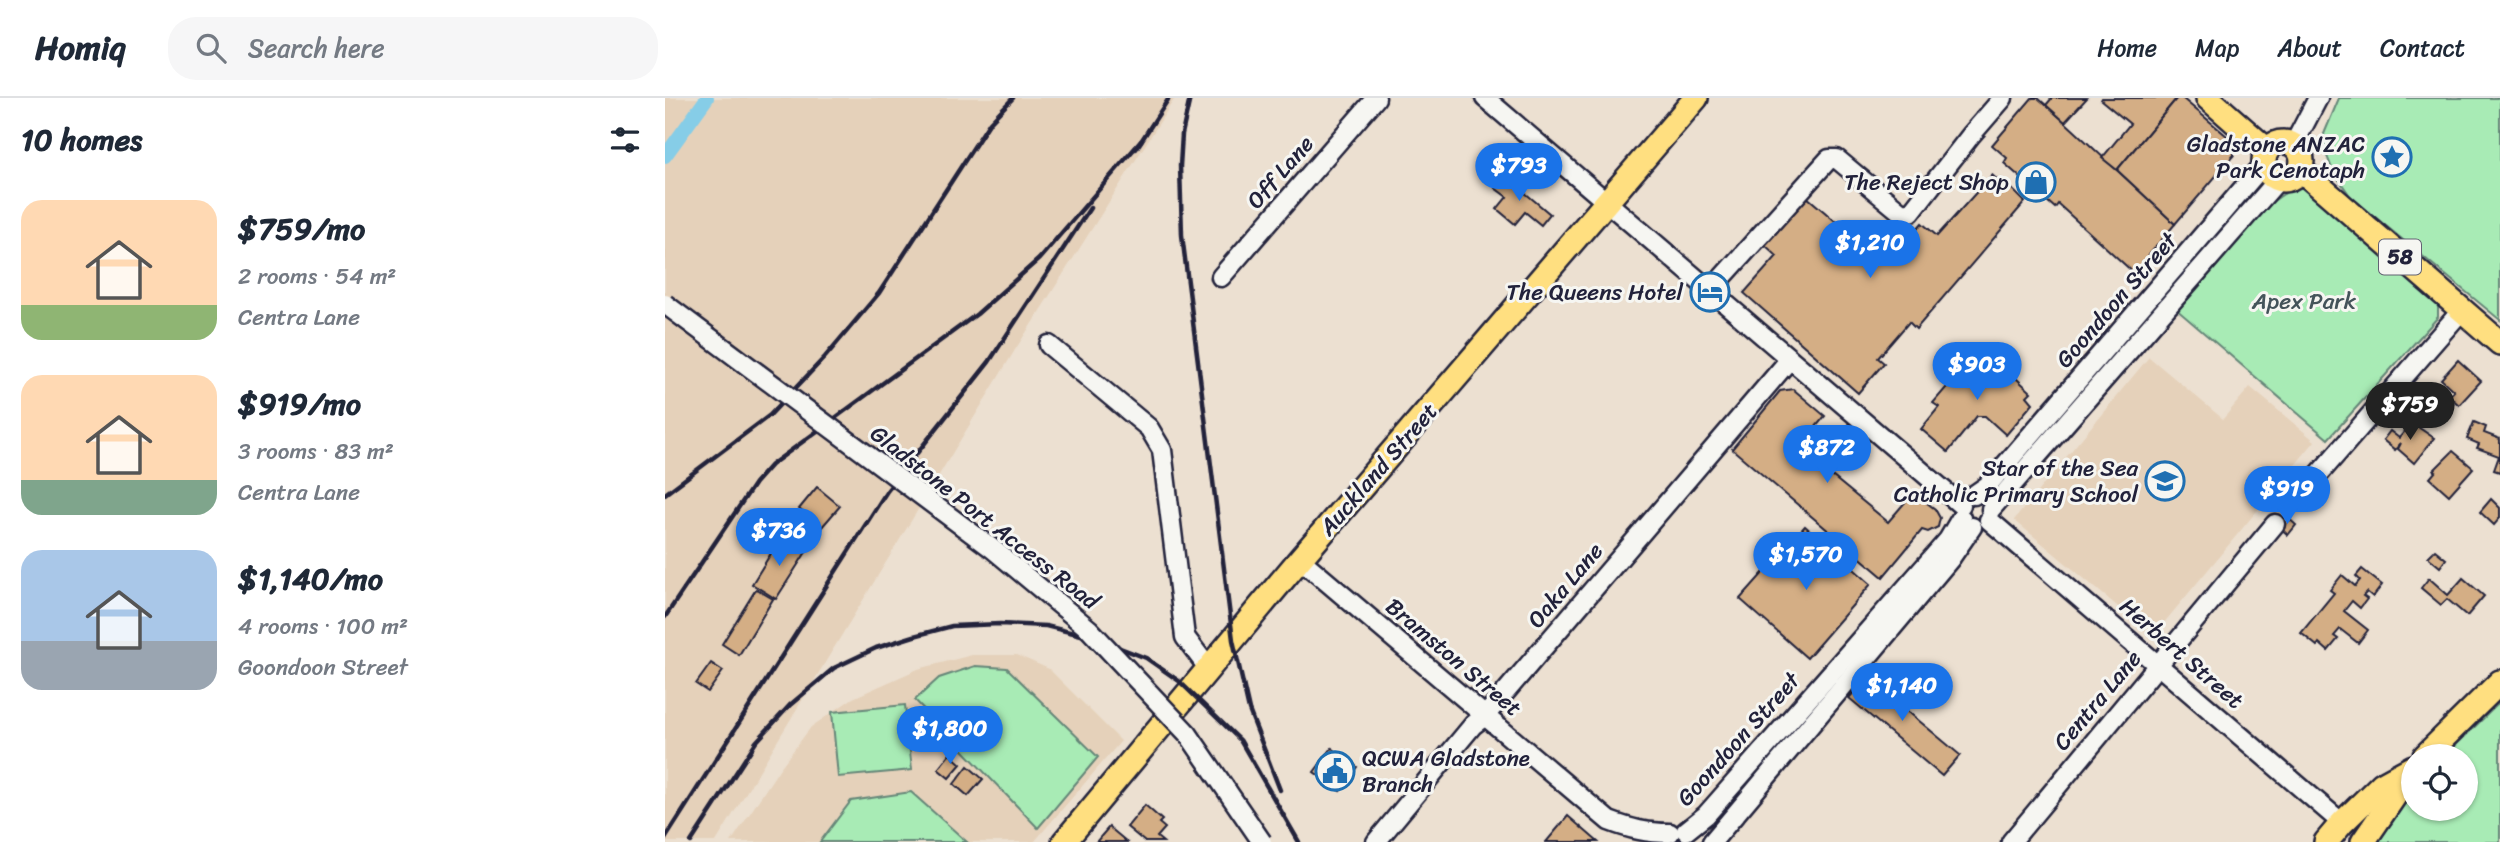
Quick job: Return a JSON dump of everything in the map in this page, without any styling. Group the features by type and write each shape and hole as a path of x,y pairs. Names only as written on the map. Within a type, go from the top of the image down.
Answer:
{"main road":[{"name":"Auckland Street","path":"1064,842 1300,559 1696,98"},
{"path":"2208,98 2270,165 2294,178 2301,170 2303,159 2294,144 2276,143 2270,165"},
{"name":"58","path":"2301,170 2500,343"},
{"path":"2437,744 2500,682"},
{"path":"2326,842 2342,822 2382,784 2401,774"},
{"path":"2363,842 2401,786"}],"street":[{"name":"Off Lane","path":"1221,277 1375,98"},
{"path":"1485,98 1608,201 1982,526 1990,514"},
{"path":"1710,291 1829,159 1837,159 1902,213 1910,212 2003,98"},
{"path":"2294,144 2318,98"},
{"name":"Goondoon Street","path":"1672,835 1715,805 1948,540 1987,486 2270,165"},
{"name":"Goondoon Street","path":"1990,514 2270,165"},
{"name":"Gladstone Port Access Road","path":"665,304 993,549 1089,629 1188,734 1262,842"},
{"path":"2313,481 2462,310"},
{"path":"1049,345 1149,428 1162,450 1185,637 1209,669"},
{"name":"Oaka Lane","path":"1376,842 1473,725 1485,716 1790,359"},
{"name":"Herbert Street","path":"1967,512 1986,499 1990,514 2158,665 2342,822"},
{"name":"Goondoon Street","path":"1711,842 1950,559 1967,512"},
{"name":"Centra Lane","path":"2011,842 2275,524"},
{"name":"Bramston Street","path":"1300,559 1609,821 1630,830 1672,835"},
{"name":"Bramston Street","path":"1609,821 1613,833 1624,842"},
{"path":"1672,835 1695,834 1704,842"}],"shaded area":[{"path":"665,98 1175,98 1015,350 716,842 665,842"},
{"name":"Star of the Sea Catholic Primary School","path":"2149,357 2223,419 2250,387 2315,441 2153,636 2014,520"},
{"path":"972,655 1017,655 1049,669 1121,741 1034,842 731,842 811,727 853,698 918,669"}],"green space":[{"path":"2339,98 2500,98 2500,320 2351,197 2333,171 2325,151 2324,134"},
{"name":"Apex Park","path":"2297,188 2305,188 2438,304 2438,317 2328,439 2176,309 2250,222 2267,206"},
{"path":"975,666 1007,668 1098,757 1038,828 915,700 939,678"},
{"path":"2500,702 2500,842 2372,842 2401,807 2401,821 2478,821 2478,744 2457,744"},
{"path":"905,705 912,770 838,777 832,712"},
{"path":"911,792 967,842 820,842 851,801"}],"building":[{"path":"2032,98 2038,98 2175,224 2134,273 2058,204 2055,208 2004,163 2007,158 1992,145"},
{"path":"2052,98 2087,98 2065,122 2046,105"},
{"path":"2177,98 2117,170 2102,158 2130,124 2101,100"},
{"path":"2177,98 2182,98 2234,142 2234,155 2175,224 2117,170"},
{"path":"1992,175 2000,182 2002,179 2025,202 1916,329 1909,322 1878,358 1884,363 1858,393 1744,293 1777,256 1765,245 1807,197 1868,249 1873,245 1891,260 1922,223 1937,236"},
{"path":"1505,176 1550,214 1541,225 1525,212 1515,224 1497,209 1507,197 1495,188"},
{"path":"1976,353 2000,371 2004,367 2031,392 2027,396 2033,403 2006,435 1985,416 1977,416 1948,452 1921,429 1939,407 1933,403"},
{"path":"2458,360 2481,381 2459,405 2449,396 2454,391 2441,379"},
{"path":"1793,389 1825,416 1798,448 1888,522 1907,500 1914,498 1923,500 1935,509 1940,518 1938,527 1928,532 1922,530 1883,577 1732,449 1780,391"},
{"path":"2474,422 2486,427 2484,433 2500,439 2500,472 2494,470 2499,456 2477,448 2479,444 2467,439"},
{"path":"2412,423 2434,438 2414,463 2398,449 2401,443 2395,450 2383,440 2390,431 2399,438"},
{"path":"2453,451 2473,468 2449,495 2430,478 2436,471 2434,470"},
{"path":"817,487 840,506 821,528 799,509"},
{"path":"2491,499 2500,508 2500,518 2494,525 2480,512"},
{"path":"799,512 821,529 806,551 783,534"},
{"path":"2286,516 2296,525 2288,535 2278,526"},
{"path":"1805,526 1871,584 1807,658 1740,599"},
{"path":"781,537 806,552 776,599 752,584"},
{"path":"2435,550 2446,559 2440,567 2428,557"},
{"path":"2362,569 2382,585 2373,597 2367,592 2363,596 2367,599 2360,608 2352,601 2344,611 2368,630 2358,643 2340,629 2334,636 2338,639 2328,651 2319,643 2317,646 2301,633 2334,593 2330,590 2342,575 2355,586 2360,580 2356,576"},
{"path":"2429,578 2448,595 2463,578 2484,596 2467,616 2447,599 2441,605 2421,588"},
{"path":"756,589 773,599 739,655 722,644"},
{"path":"711,663 723,671 708,692 696,684"},
{"path":"1875,668 1895,684 1887,694 1960,755 1942,776 1849,698"},
{"path":"1332,748 1357,767 1340,791 1314,772"},
{"path":"950,754 961,764 949,778 938,769"},
{"path":"968,766 983,779 968,796 954,784"},
{"path":"1145,805 1162,820 1159,823 1165,828 1157,837 1163,842 1145,842 1127,827"},
{"path":"1568,816 1598,842 1546,842"},
{"path":"1109,827 1127,842 1096,842"}],"waterway":[{"path":"665,156 707,98"}],"railway":[{"path":"665,494 770,415 825,357 879,293 990,122 1013,98"},
{"path":"1136,149 1169,98"},
{"path":"1190,98 1182,134 1180,166 1182,235 1233,640 1249,710 1280,790"},
{"path":"665,617 755,483 771,465 977,314 1039,259 1141,141"},
{"path":"665,839 887,491 989,362 1090,208"},
{"path":"691,842 756,742 790,705 834,668 876,648 914,636 952,626 1000,624 1046,626 1097,639 1146,658 1179,681 1240,740 1299,842"}],"place":[{"name":"Gladstone ANZAC Park Cenotaph","path":"2392,157"},
{"name":"The Reject Shop","path":"2036,182"},
{"name":"The Queens Hotel","path":"1710,292"},
{"name":"Star of the Sea Catholic Primary School","path":"2165,481"},
{"name":"QCWA Gladstone Branch","path":"1335,771"}]}
